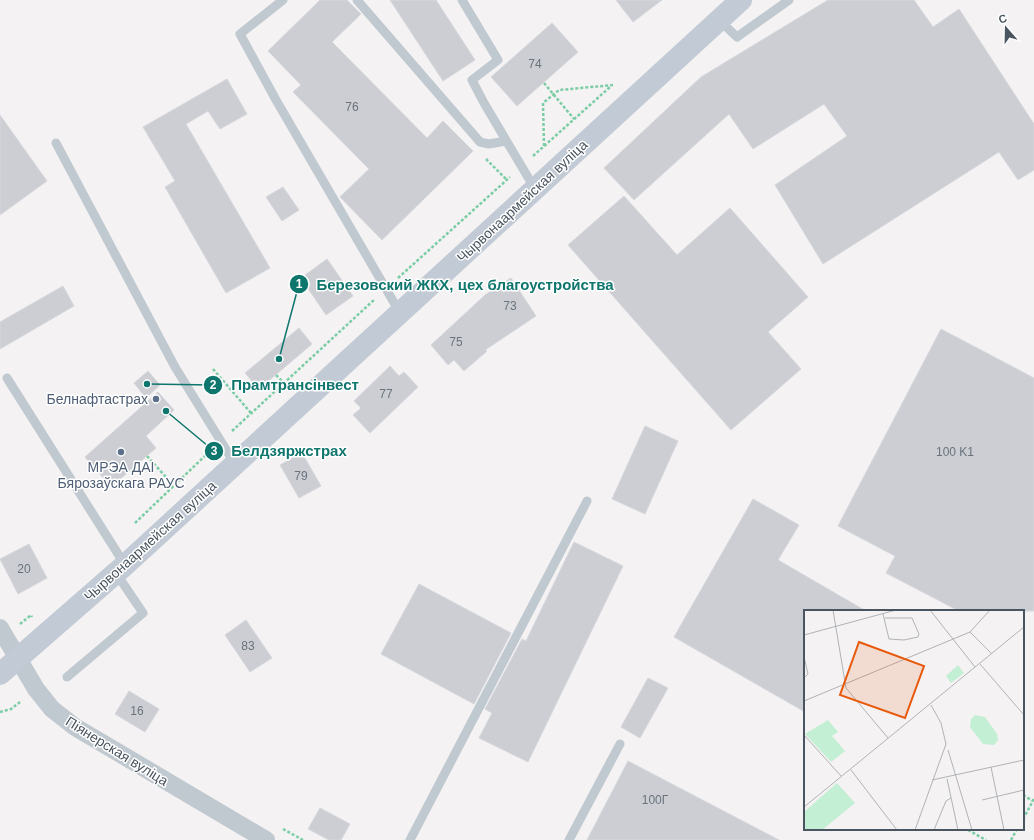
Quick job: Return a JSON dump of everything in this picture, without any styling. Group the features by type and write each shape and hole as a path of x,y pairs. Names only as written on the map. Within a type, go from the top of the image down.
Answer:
{"main road":[{"name":"Чырвонаармейская вуліца","path":"0,674 120,569 741,0"}],"street":[{"name":"Піянерская вуліца","path":"0,628 36,689 52,709 75,726 266,840"}],"lane":[{"path":"283,0 240,34 276,100 400,313"},
{"path":"356,0 480,142 489,144 506,141"},
{"path":"462,0 498,60 472,80 535,189"},
{"path":"719,20 737,37 789,0"},
{"path":"56,143 175,367 235,464"},
{"path":"7,378 120,569 143,613 67,676"},
{"path":"410,840 587,501"},
{"path":"569,840 620,744"}],"path":[{"path":"141,517 386,289 618,80"},
{"path":"544,83 574,119"},
{"path":"544,147 543,103 559,90 613,84"},
{"path":"213,369 251,413"},
{"path":"276,375 284,383"},
{"path":"147,456 174,486"},
{"path":"0,712 11,709"},
{"path":"1024,795 1034,800 1024,817"},
{"path":"968,830 986,840"},
{"path":"1011,840 1016,830"}],"building":[{"path":"320,0 347,0 361,14 332,42 427,138 443,121 473,151 382,240 340,197 369,169 293,92 301,85 268,51"},
{"path":"390,0 436,0 475,60 443,81"},
{"path":"616,0 662,0 633,22"},
{"path":"828,0 914,0 933,27 959,9 1034,124 1034,170 1018,180 999,152 823,264 775,185 847,136 824,104 753,149 729,114 634,200 604,168 701,77"},
{"path":"552,23 578,52 517,106 491,77"},
{"path":"227,79 247,114 220,129 208,111 186,124 270,268 226,293 165,187 175,181 143,127"},
{"path":"0,115 47,181 0,215"},
{"path":"283,187 299,210 282,221 266,197"},
{"path":"624,196 677,255 730,208 808,297 768,332 801,369 731,430 568,245"},
{"path":"327,259 353,296 326,315 301,278"},
{"path":"511,278 536,316 485,350 487,351 464,371 454,360 448,365 431,345 485,295"},
{"path":"63,286 74,306 0,349 0,322"},
{"path":"299,328 312,344 259,389 245,373"},
{"path":"941,329 1034,378 1034,611 957,610 886,573 895,556 838,526"},
{"path":"390,366 399,376 404,372 418,387 370,433 353,415 361,408 354,401"},
{"path":"148,371 160,385 146,398 134,383"},
{"name":"МРЭА ДАІ Бярозаўскага РАУС","path":"158,392 174,410 146,436 156,448 111,487 85,457"},
{"path":"645,426 678,441 645,514 612,499"},
{"path":"302,453 321,486 299,498 280,465"},
{"path":"753,499 799,525 778,560 864,610 804,610 804,711 674,637"},
{"path":"574,542 623,566 528,762 479,738 492,713 485,709 522,639 526,641"},
{"path":"29,544 47,578 18,594 0,559"},
{"path":"419,584 511,633 474,704 381,654"},
{"path":"246,620 272,658 250,672 225,635"},
{"path":"648,678 668,688 640,738 621,727"},
{"path":"129,691 159,709 145,732 115,714"},
{"path":"628,761 779,840 587,840"},
{"path":"320,808 350,824 341,840 329,840 308,829"}],"place":[{"name":"Березовский ЖКХ, цех благоустройства","path":"279,359"},
{"name":"Прамтрансінвест","path":"147,384"},
{"name":"Белнафтастрах","path":"156,399"},
{"name":"Белдзяржстрах","path":"166,411"},
{"name":"МРЭА ДАІ Бярозаўскага РАУС","path":"121,452"}]}
